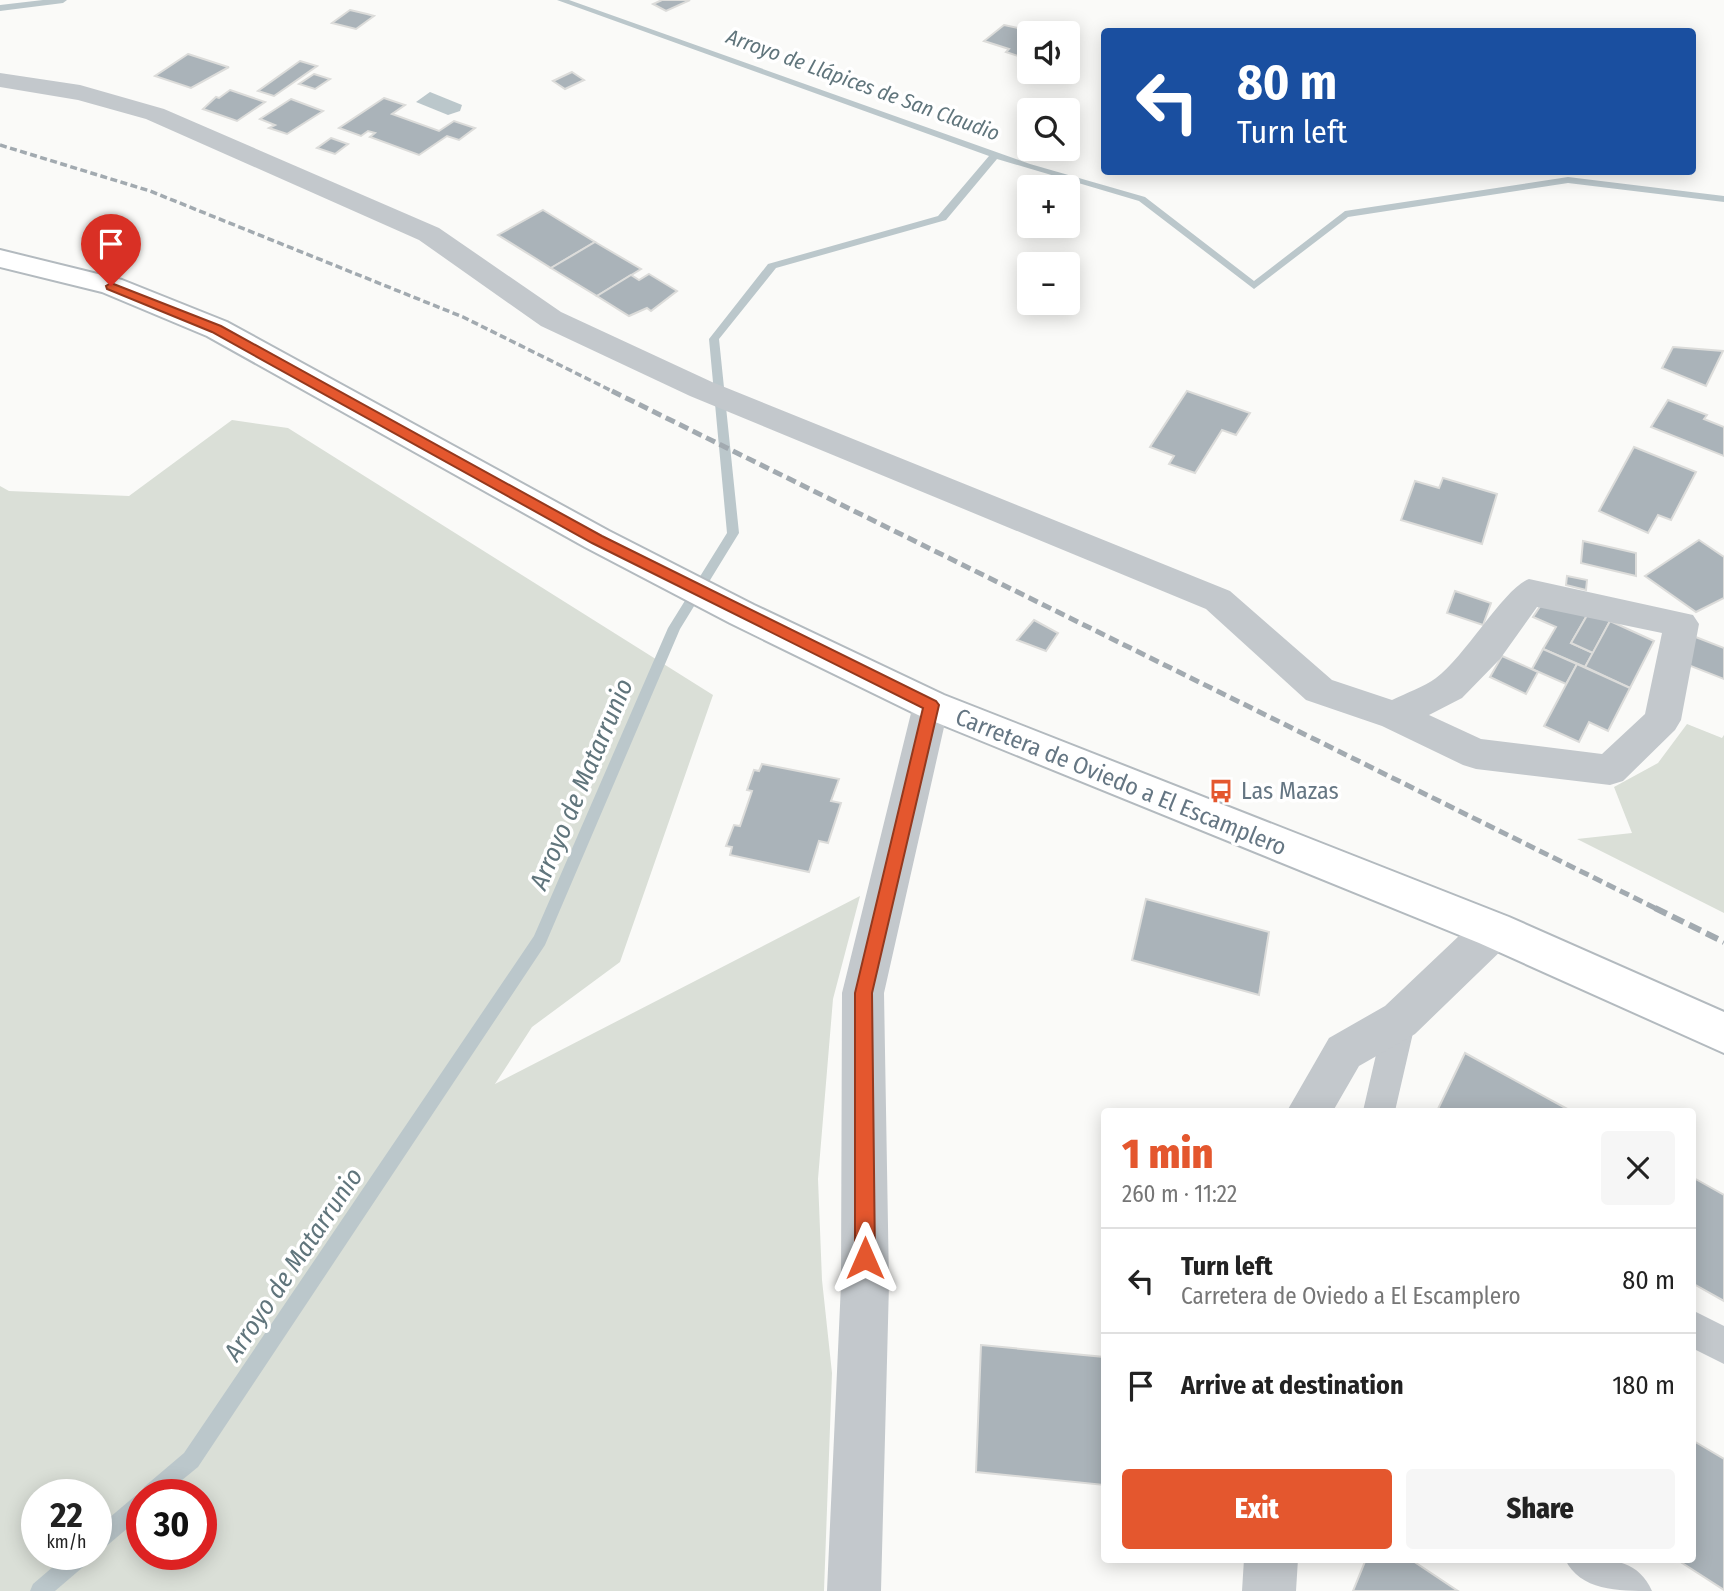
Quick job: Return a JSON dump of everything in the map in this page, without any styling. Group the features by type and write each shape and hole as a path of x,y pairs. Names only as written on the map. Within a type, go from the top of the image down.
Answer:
{"street":[{"path":"0,80 79,93 155,114 429,234 551,319 701,389 1218,600 1319,690 1395,716 1476,754 1610,770 1662,720 1681,624 1529,592 1487,649 1449,688 1395,716"},
{"name":"Carretera de Oviedo a El Escamplero","path":"0,258 111,286 217,329 673,579 931,705 1218,822 1494,930 1724,1033"},
{"path":"854,1591 865,1284 863,993 931,705"},
{"path":"1310,1108 1344,1052 1400,1020 1494,930"},
{"path":"1269,1591 1271,1563"}],"lane":[{"path":"1380,1108 1400,1020"},
{"path":"1696,1330 1724,1346"},
{"path":"1590,1563 1632,1591"}],"shaded area":[{"path":"430,92 462,105 460,111 448,115 416,102"},
{"path":"232,420 288,428 713,695 620,962 532,1027 495,1084 860,896 833,999 818,1179 822,1280 832,1373 824,1591 0,1591 0,486 9,491 129,496"},
{"path":"1687,724 1722,738 1724,735 1724,913 1577,839 1632,833 1614,787 1658,763"}],"building":[{"path":"662,0 690,0 666,11 653,4"},
{"path":"350,10 374,16 356,29 332,23"},
{"path":"1004,25 1017,28 1017,56 1006,52 1009,49 984,41"},
{"path":"188,54 229,67 191,88 155,76"},
{"path":"300,61 317,66 274,96 258,91"},
{"path":"572,72 584,80 565,89 553,81"},
{"path":"314,74 330,79 315,89 299,84"},
{"path":"230,90 265,102 237,121 203,109 216,97 219,98"},
{"path":"384,98 405,105 392,114 439,131 454,121 475,128 459,140 447,136 419,155 370,137 375,133 368,131 361,136 339,128"},
{"path":"291,99 323,111 287,134 269,128 275,125 260,119"},
{"path":"331,138 348,144 335,154 317,148"},
{"path":"543,210 595,242 551,268 498,235"},
{"path":"595,242 641,269 597,296 551,268"},
{"path":"649,274 677,291 651,311 647,308 629,316 597,296 631,275 639,280"},
{"path":"1673,347 1723,351 1706,386 1662,368"},
{"path":"1187,391 1250,413 1236,435 1222,430 1195,473 1169,464 1174,456 1150,447"},
{"path":"1668,400 1707,415 1704,419 1724,427 1724,456 1651,427"},
{"path":"1634,447 1696,472 1671,520 1658,515 1648,533 1599,511"},
{"path":"1443,478 1497,494 1482,544 1401,520 1415,481 1439,488"},
{"path":"1699,540 1724,557 1724,598 1696,612 1645,576"},
{"path":"1583,541 1636,553 1636,576 1581,563"},
{"path":"1567,576 1587,580 1586,590 1566,585"},
{"path":"1455,591 1491,603 1483,625 1447,613"},
{"path":"1545,599 1589,612 1571,643 1593,653 1585,667 1543,649 1556,627 1533,617"},
{"path":"1589,612 1610,621 1593,653 1571,643"},
{"path":"1034,620 1058,633 1046,651 1017,640"},
{"path":"1610,621 1654,641 1630,688 1585,667"},
{"path":"1693,636 1724,648 1724,679 1683,663"},
{"path":"1543,649 1577,664 1566,684 1532,669"},
{"path":"1502,656 1538,672 1526,694 1490,677"},
{"path":"1577,664 1630,688 1608,731 1589,722 1579,742 1544,726"},
{"path":"762,764 839,779 831,801 841,803 828,843 819,841 809,872 730,855 732,847 726,846 734,825 740,826 752,791 747,790 754,770 759,771"},
{"path":"1146,899 1269,932 1259,995 1132,960"},
{"path":"1465,1053 1566,1108 1438,1108"},
{"path":"1696,1179 1724,1195 1724,1301 1696,1285"},
{"path":"981,1345 1101,1357 1101,1485 976,1472"},
{"path":"1696,1442 1724,1459 1724,1590 1682,1563 1696,1563"},
{"path":"1364,1563 1416,1563 1458,1591 1353,1591"}],"waterway":[{"name":"Arroyo de Llápices de San Claudio","path":"0,8 63,0"},
{"name":"Arroyo de Llápices de San Claudio","path":"561,0 1027,166 1142,199 1254,286 1345,214 1568,180 1724,199"},
{"name":"Arroyo de Matarrunio","path":"169,1479 191,1460 540,940 674,628 733,533 714,339 772,266 942,218 995,155"},
{"name":"Arroyo de Matarrunio","path":"112,1528 126,1517"},
{"name":"Arroyo de Matarrunio","path":"40,1591 64,1570"}],"railway":[{"path":"0,145 150,191 463,317 616,393"},
{"path":"612,391 1659,910"},
{"path":"1655,908 1724,942"}],"place":[{"name":"Las Mazas","path":"1221,791"}],"route":[{"path":"111,286 217,329 597,539 742,614 931,705 863,993 865,1258"}]}
